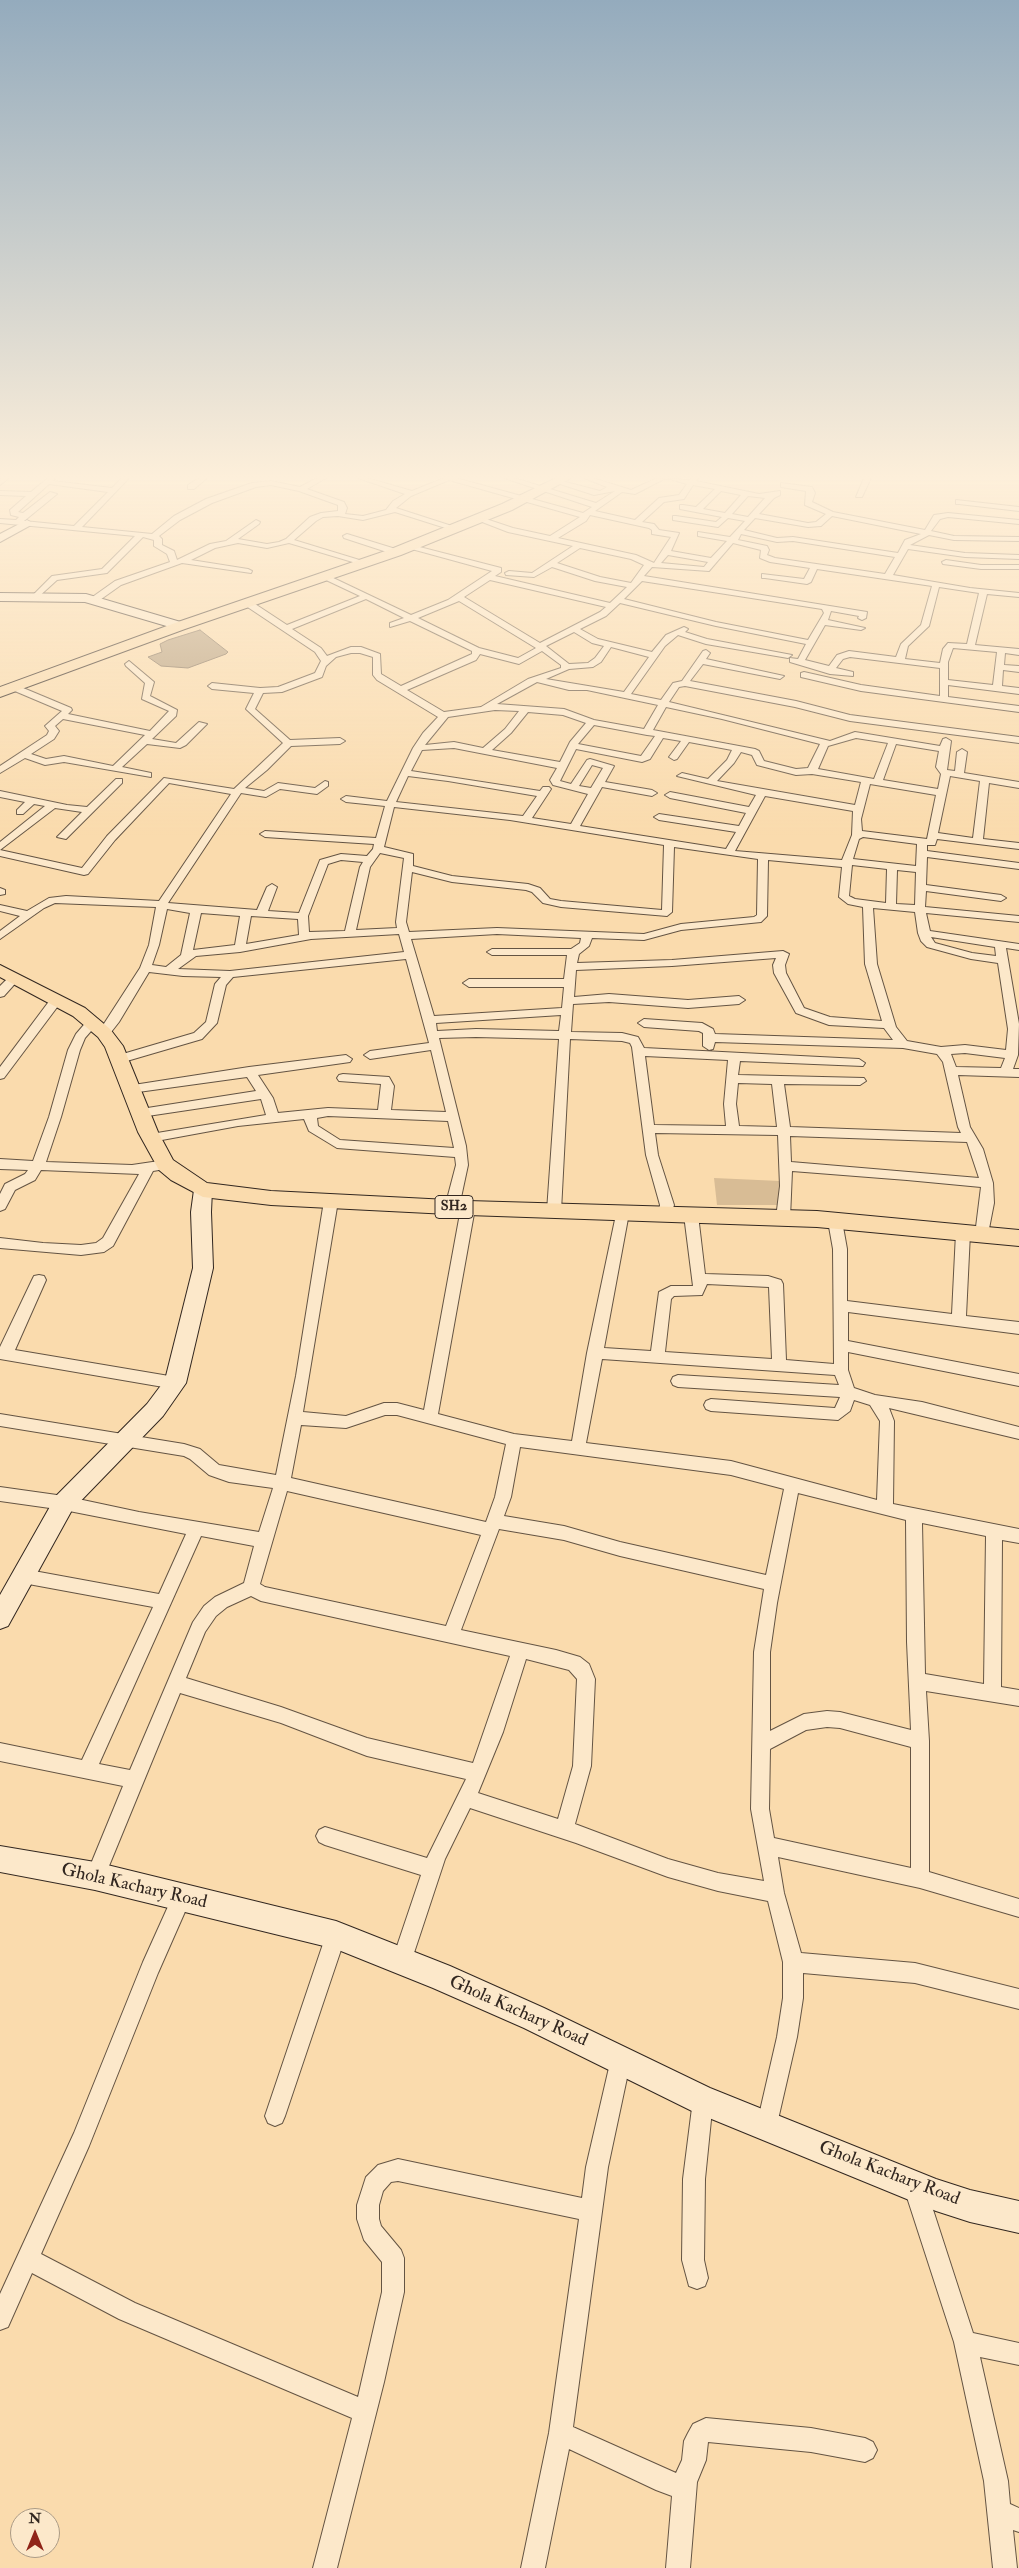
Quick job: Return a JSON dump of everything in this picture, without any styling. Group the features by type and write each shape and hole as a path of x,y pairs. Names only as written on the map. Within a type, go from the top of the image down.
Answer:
{"highway":[{"path":"7,690 180,626 267,598"}],"main road":[{"name":"SH2","path":"7,973 57,999 98,1028 120,1059 151,1138 157,1167 203,1190 236,1195 331,1202 835,1221 1019,1238"}],"street":[{"path":"29,598 94,600 180,626"},
{"path":"285,629 362,598"},
{"path":"371,598 476,650 518,662 542,648 540,646 573,628 597,618 620,598"},
{"path":"393,625 460,598 540,646 562,661 566,667"},
{"path":"577,598 611,606"},
{"path":"764,598 864,614 862,618"},
{"path":"900,660 904,646 911,636 925,626 934,598"},
{"path":"971,646 982,598"},
{"path":"618,600 812,643"},
{"path":"249,604 318,650 325,660"},
{"path":"806,664 812,643 824,622 828,608"},
{"path":"626,695 653,655 676,632 703,620"},
{"path":"824,622 861,628"},
{"path":"573,628 595,641 653,655"},
{"path":"676,632 714,642 788,655 791,660 830,671 850,674"},
{"path":"788,655 794,640"},
{"path":"685,683 714,642"},
{"path":"484,708 537,679 561,671 566,667 590,665 598,660 609,644"},
{"path":"944,698 943,666 948,646 956,644 1019,652"},
{"path":"212,686 260,691 279,690 319,675 325,660 339,652 351,650 366,651 377,656 377,675 380,678 443,715 484,708 564,712 592,722 738,748 756,753 758,760 766,765 796,772 812,771 942,793"},
{"path":"400,690 473,658 476,650"},
{"path":"997,688 1001,650"},
{"path":"830,671 840,657 849,654 943,666"},
{"path":"700,661 780,676"},
{"path":"115,769 169,719 173,710 145,697 150,682 129,664"},
{"path":"999,667 1019,669"},
{"path":"804,675 861,688 1019,709"},
{"path":"537,679 562,686 588,687 664,703 825,743 835,744 846,737 855,735 944,749"},
{"path":"943,682 1019,690"},
{"path":"647,732 674,686 685,683 828,710 850,718 1019,740"},
{"path":"0,770 51,736 54,731 50,726 67,712 67,708 7,690"},
{"path":"260,691 250,709 288,743"},
{"path":"486,750 508,731 526,709"},
{"path":"350,935 364,867 379,845 390,805 418,748 426,735 443,718 443,715"},
{"path":"63,716 149,737 177,746 184,743 202,724"},
{"path":"526,820 542,794 555,780 574,746 592,722"},
{"path":"948,731 941,770 946,773 1019,785"},
{"path":"574,746 642,759 647,756 661,734"},
{"path":"674,757 686,739"},
{"path":"0,1206 13,1184 30,1177 38,1165 55,1117 74,1050 80,1037 115,1020 146,968 154,945 162,904 238,791 288,743 340,741"},
{"path":"892,741 858,809 855,825 857,835 847,863 844,897 852,902 1019,920"},
{"path":"812,771 825,743"},
{"path":"418,748 433,749 445,745 486,750 563,766"},
{"path":"710,782 731,761 738,748"},
{"path":"959,775 962,752"},
{"path":"25,755 45,762 64,759 148,775"},
{"path":"0,758 14,762"},
{"path":"574,786 590,762 609,766 574,828"},
{"path":"405,773 542,794"},
{"path":"922,848 931,843 934,836 946,773"},
{"path":"682,776 762,793 858,809"},
{"path":"978,841 985,779"},
{"path":"0,853 84,872 111,838 167,780 266,794 278,786 317,791 325,784"},
{"path":"555,780 556,783 574,786 652,793"},
{"path":"62,837 120,782"},
{"path":"730,853 762,793"},
{"path":"0,794 52,806 91,810"},
{"path":"670,795 752,811"},
{"path":"346,799 526,820 730,853 921,870"},
{"path":"20,812 32,801"},
{"path":"0,847 52,806"},
{"path":"659,817 742,830"},
{"path":"265,834 379,845 409,856 401,914 404,933 429,1020 461,1153 462,1165 459,1185 460,1208 430,1419"},
{"path":"857,835 1019,866"},
{"path":"934,836 1019,846"},
{"path":"408,868 452,879 528,886 536,890 540,896 561,904 663,914 667,912 669,844"},
{"path":"922,848 920,908 923,933 926,941 931,945 971,956 1003,960"},
{"path":"311,936 304,934 302,916 324,862 341,857 370,859"},
{"path":"169,971 186,955 240,949 311,936 502,931 644,937 681,927 757,920 762,916 763,857"},
{"path":"891,906 892,867"},
{"path":"261,914 272,887"},
{"path":"921,887 1001,898"},
{"path":"0,936 28,914 53,900 66,899 110,903 162,904 196,910 246,914 302,916"},
{"path":"868,904 871,964 889,1025 896,1038 903,1044"},
{"path":"0,908 28,914"},
{"path":"186,955 196,910"},
{"path":"240,949 246,914"},
{"path":"923,933 1019,947"},
{"path":"492,952 574,952 585,944 587,936"},
{"path":"1000,944 1015,1007 1012,1055 1005,1073"},
{"path":"554,1211 565,1037 574,952"},
{"path":"572,967 672,964 783,954 779,965 780,973 800,1010 829,1021 889,1025"},
{"path":"146,968 230,974 410,955"},
{"path":"0,993 7,973"},
{"path":"120,1059 198,1036 211,1023 221,984 226,976 230,974"},
{"path":"469,983 571,983"},
{"path":"429,1020 568,1006 609,998 688,1004 739,1000"},
{"path":"0,1075 57,999"},
{"path":"643,1001 644,1023 638,1047 652,1155 665,1194 666,1215"},
{"path":"644,1023 702,1026 709,1032 708,1056"},
{"path":"370,1055 476,1033 629,1038 638,1047 708,1056 859,1063"},
{"path":"710,1038 903,1044 941,1051 977,1049 1012,1055"},
{"path":"941,1051 946,1055 952,1072 958,1107 970,1138 977,1149 987,1183 987,1203 972,1234 959,1320"},
{"path":"732,1130 730,1104 734,1057"},
{"path":"131,1089 249,1071 346,1059"},
{"path":"249,1071 264,1094 273,1118"},
{"path":"952,1072 1019,1074"},
{"path":"343,1078 385,1080 388,1086 384,1114"},
{"path":"732,1079 860,1081"},
{"path":"778,1080 784,1131 783,1218"},
{"path":"140,1113 264,1094"},
{"path":"151,1138 208,1126 338,1111 452,1117"},
{"path":"303,1115 310,1120 313,1128 337,1144 461,1153"},
{"path":"648,1129 784,1131 970,1138"},
{"path":"0,1164 157,1167"},
{"path":"785,1166 987,1183"},
{"path":"0,1243 81,1250 99,1248 108,1242 157,1167"},
{"path":"2,1610 64,1503 155,1410 175,1383 202,1268 201,1212 203,1190"},
{"path":"252,1587 252,1579 263,1540 282,1483 295,1418 331,1202"},
{"path":"578,1448 594,1353 622,1213"},
{"path":"657,1357 664,1296 671,1291 697,1291 699,1279 691,1215"},
{"path":"711,1405 838,1414 845,1407 848,1392 841,1370 840,1249 835,1221"},
{"path":"699,1279 768,1281 776,1284 779,1365"},
{"path":"38,1280 3,1354 175,1383"},
{"path":"840,1306 1019,1328"},
{"path":"841,1346 1019,1380"},
{"path":"594,1353 841,1370"},
{"path":"678,1381 848,1392 875,1402 907,1405 1019,1434"},
{"path":"741,1407 742,1385"},
{"path":"875,1402 887,1421 885,1509"},
{"path":"295,1418 346,1422 360,1419 384,1409 397,1409 514,1440 730,1468 885,1509 1019,1536"},
{"path":"0,1420 125,1442 184,1450 195,1454 214,1470 492,1526 564,1533 620,1549 772,1584"},
{"path":"451,1635 503,1497 514,1440"},
{"path":"767,2124 792,2008 793,1962 786,1929 775,1893 760,1809 762,1652 772,1584 792,1485"},
{"path":"0,1494 64,1503 263,1540"},
{"path":"914,1515 920,1741 920,1880"},
{"path":"87,1770 197,1528"},
{"path":"992,1692 994,1531"},
{"path":"23,1576 164,1602"},
{"path":"252,1587 261,1594 520,1650 574,1663 583,1670 586,1679 582,1766 578,1786 564,1830"},
{"path":"95,1876 199,1627 210,1611 221,1602 252,1587"},
{"path":"402,1961 432,1869 478,1773 494,1732 520,1650"},
{"path":"917,1681 1019,1698"},
{"path":"175,1684 280,1715 366,1747 478,1773"},
{"path":"760,1745 804,1722 827,1719 840,1720 920,1741"},
{"path":"0,1752 136,1780"},
{"path":"466,1798 688,1874 775,1893"},
{"path":"325,1836 432,1869"},
{"path":"765,1845 920,1880 1019,1908"},
{"name":"Ghola Kachary Road","path":"0,1859 95,1876 336,1935 402,1961 621,2059 703,2100 767,2124 914,2186 970,2206 1019,2216"},
{"path":"0,2319 29,2260 82,2139 150,1969 182,1898"},
{"path":"276,2116 336,1935"},
{"path":"793,1962 915,1973 1019,1998"},
{"path":"534,2568 561,2433 598,2167 621,2059"},
{"path":"696,2278 693,2260 694,2179 703,2100"},
{"path":"325,2568 365,2412 393,2292 393,2258 372,2232 368,2219 368,2205 374,2185 385,2172 398,2170 591,2211"},
{"path":"914,2186 965,2342 996,2481 1009,2515 1004,2568"},
{"path":"29,2260 127,2311 365,2412"},
{"path":"965,2342 1019,2354"},
{"path":"678,2568 685,2482 694,2460 696,2441 701,2432 706,2430 811,2440 865,2450"},
{"path":"561,2433 664,2482 676,2485 685,2482"}],"shaded area":[{"path":"200,630 228,652 188,668 161,666 148,657 162,652 160,644"},
{"path":"714,1178 780,1181 782,1205 717,1205"}]}
